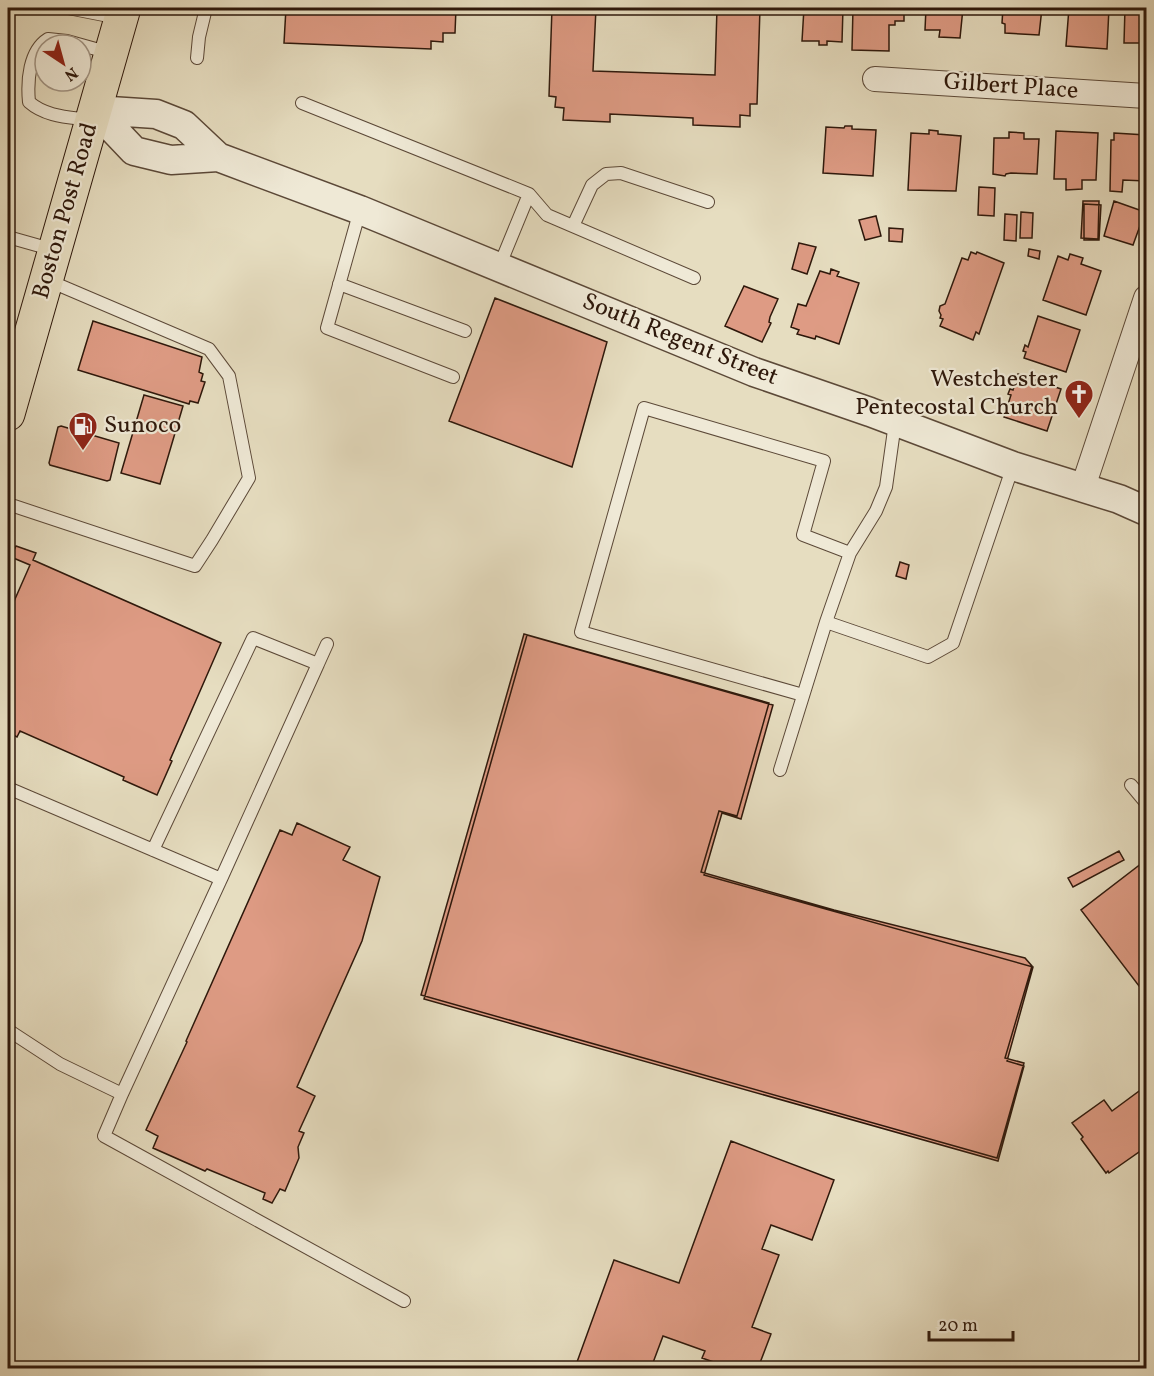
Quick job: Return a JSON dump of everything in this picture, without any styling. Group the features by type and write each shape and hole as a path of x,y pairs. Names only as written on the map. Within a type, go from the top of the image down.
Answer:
{"main road":[{"name":"Boston Post Road","path":"8,414 123,13"}],"street":[{"name":"Gilbert Place","path":"875,79 1146,96"},
{"name":"South Regent Street","path":"94,115 156,114 184,125 218,157 360,210 754,372 1013,466 1119,499 1146,511"},
{"name":"South Regent Street","path":"94,115 134,151 171,160 218,157"},
{"path":"1083,488 1146,298"}],"lane":[{"path":"68,8 123,13"},
{"path":"197,58 206,8"},
{"path":"94,115 58,116 38,110 30,102 28,90 35,51 48,39 67,41 111,53"},
{"path":"302,103 529,194 547,215 694,278"},
{"path":"573,226 592,185 606,174 621,173 708,202"},
{"path":"499,267 529,194"},
{"path":"360,210 327,328 453,377"},
{"path":"8,237 51,265 209,350 229,376 249,478 195,566 8,504"},
{"path":"339,284 465,331"},
{"path":"803,695 581,632 644,408 824,461 803,536 850,553"},
{"path":"780,770 850,553 876,511 886,487 895,423"},
{"path":"826,622 928,657 953,643 1013,466"},
{"path":"153,850 253,638 318,664"},
{"path":"327,644 104,1136 405,1301"},
{"path":"1131,785 1146,802"},
{"path":"8,788 221,879"},
{"path":"8,1030 60,1064 122,1094"}],"building":[{"path":"286,8 456,8 455,33 443,33 443,42 431,41 431,49 284,43"},
{"path":"552,8 596,8 593,71 715,75 717,8 760,8 757,104 750,104 750,116 740,115 740,127 693,125 693,118 610,114 610,122 563,120 564,108 555,107 556,97 549,96"},
{"path":"804,8 843,8 842,42 827,41 827,45 819,45 819,41 802,41"},
{"path":"853,8 904,8 904,21 895,21 895,25 889,25 889,51 852,50"},
{"path":"926,8 963,8 960,38 939,37 940,30 925,30"},
{"path":"1003,8 1042,8 1039,35 1005,33 1005,24 1002,23"},
{"path":"1069,8 1109,8 1107,49 1066,46"},
{"path":"1125,8 1146,8 1146,43 1124,43"},
{"path":"8,32 13,33 8,59"},
{"path":"852,126 852,129 876,130 873,176 823,173 826,127 844,128"},
{"path":"929,130 938,131 938,134 961,136 956,191 908,190 911,133 929,134"},
{"path":"1056,131 1098,133 1096,180 1082,180 1082,189 1066,190 1066,179 1054,179"},
{"path":"1009,132 1024,133 1024,139 1039,139 1037,174 1011,173 1005,176 993,174 994,138 1009,138"},
{"path":"1114,133 1146,135 1146,181 1123,180 1122,192 1110,191 1111,140 1114,140"},
{"path":"979,187 995,188 994,216 978,215"},
{"path":"1083,201 1099,201 1098,239 1081,238"},
{"path":"1114,201 1145,212 1133,245 1104,236"},
{"path":"1084,204 1101,205 1099,240 1084,240"},
{"path":"1021,212 1033,213 1032,238 1020,238"},
{"path":"1005,214 1017,215 1016,241 1004,240"},
{"path":"876,216 881,236 865,240 859,220"},
{"path":"889,228 903,229 902,242 889,241"},
{"path":"799,243 816,247 807,274 792,269"},
{"path":"1029,249 1040,251 1039,259 1028,256"},
{"path":"971,252 976,254 977,252 1004,263 979,334 976,332 973,340 940,326 943,319 940,318 939,311 940,306 945,304 962,258 968,260"},
{"path":"1070,254 1083,258 1081,264 1101,271 1086,315 1043,300 1058,256 1068,260"},
{"path":"831,269 839,272 837,276 859,283 839,344 816,336 815,339 797,334 799,330 791,327 798,304 806,306 820,271 830,274"},
{"path":"744,286 778,299 770,317 769,322 771,323 762,342 725,326"},
{"path":"495,298 607,342 572,467 449,421"},
{"path":"1038,316 1080,330 1066,372 1024,358 1025,345 1028,347"},
{"path":"93,321 202,357 199,372 203,374 201,381 205,382 198,403 190,401 189,404 78,370"},
{"path":"1018,374 1061,389 1047,431 1004,417 1011,395 1008,394 1010,389 1013,390"},
{"path":"144,395 183,406 160,484 121,473"},
{"path":"58,427 119,443 110,480 50,465"},
{"path":"16,546 36,553 33,560 221,643 157,795 123,780 124,777 20,731 17,737 8,732 8,615 30,565 11,557"},
{"path":"900,562 909,565 906,579 896,576"},
{"path":"524,634 769,703 737,816 719,811 701,872 834,910 1025,958 1032,966 1005,1058 1024,1063 997,1158 421,995"},
{"path":"527,635 773,705 741,819 722,813 704,875 1033,967 1007,1061 1024,1066 998,1161 424,999"},
{"path":"297,823 350,847 343,860 380,877 362,941 297,1087 315,1096 299,1131 304,1133 298,1147 299,1158 285,1191 280,1189 272,1203 263,1199 265,1193 207,1169 205,1171 153,1148 158,1136 146,1130 280,830 292,835"},
{"path":"1119,851 1124,860 1073,887 1068,878"},
{"path":"1146,860 1146,980 1139,986 1081,910"},
{"path":"1146,1086 1146,1147 1106,1173 1072,1123 1104,1100 1112,1111"},
{"path":"731,1141 834,1180 812,1240 771,1225 762,1249 779,1255 752,1327 771,1334 758,1368 731,1368 702,1358 705,1351 663,1336 651,1368 594,1368 577,1362 614,1260 679,1283"}],"place":[{"name":"Westchester Pentecostal Church","path":"1079,420"},
{"name":"Sunoco","path":"83,452"}]}
